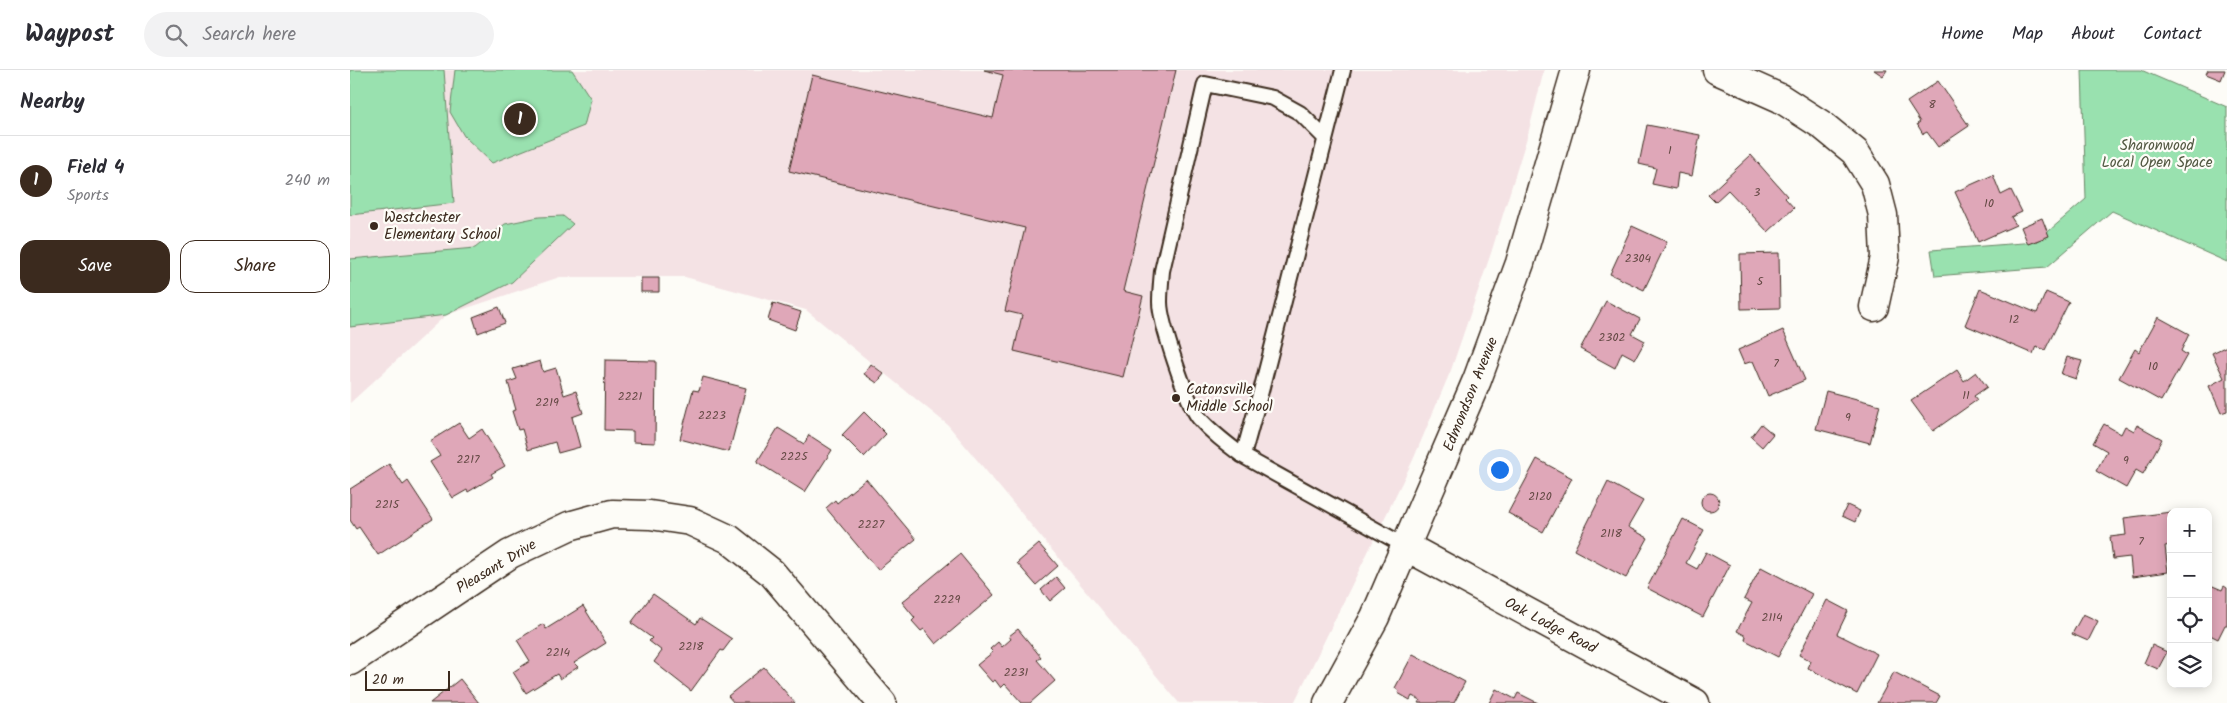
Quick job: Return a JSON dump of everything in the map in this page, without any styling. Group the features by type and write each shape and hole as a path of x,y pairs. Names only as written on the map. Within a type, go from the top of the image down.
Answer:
{"street":[{"name":"Edmondson Avenue","path":"1328,703 1375,616 1407,547 1477,380 1520,264 1576,70"},
{"path":"1717,70 1780,98 1822,125 1855,152 1875,184 1883,216 1885,257 1874,307"},
{"name":"Pleasant Drive","path":"350,661 510,554 569,526 612,514 650,515 690,521 729,539 772,573 882,703"},
{"name":"Oak Lodge Road","path":"1407,547 1695,703"}],"lane":[{"path":"1243,456 1343,70"},
{"path":"1325,138 1300,113 1273,98 1205,84 1162,271 1160,304 1165,329 1181,377 1198,416 1218,437 1243,456 1407,547"}],"shaded area":[{"name":"Catonsville Middle School","path":"350,70 1544,70 1528,134 1491,253 1451,370 1413,460 1294,703 1179,703 948,425 806,310 685,277 560,277 446,315 350,403"}],"green space":[{"path":"350,70 444,70 454,203 350,215"},
{"path":"455,70 572,70 591,99 584,126 492,163 464,136 450,112"},
{"name":"Sharonwood Local Open Space","path":"2082,70 2141,70 2227,107 2227,262 2112,211 2047,267 1935,276 1931,250 2036,242 2086,199"},
{"path":"563,216 573,224 512,282 446,315 350,327 350,259 475,248 505,224 539,217"}],"building":[{"path":"984,70 1176,70 1123,291 1143,296 1123,377 1014,351 1022,315 1005,311 1025,228 789,171 812,75 993,118 1003,75"},
{"path":"1874,70 1887,70 1883,76"},
{"path":"2208,70 2225,70 2221,80 2206,74"},
{"path":"1938,81 1969,126 1938,147 1927,132 1923,134 1917,124 1920,122 1907,102"},
{"path":"1647,125 1700,135 1692,176 1678,173 1676,189 1652,184 1656,168 1639,164"},
{"path":"1751,155 1787,196 1785,198 1794,208 1768,232 1728,190 1715,202 1708,195"},
{"path":"1993,175 2001,195 2011,190 2022,212 2011,217 2016,225 1978,242 1955,192"},
{"path":"2042,218 2049,236 2028,244 2021,227"},
{"path":"1632,226 1667,242 1644,290 1610,274"},
{"path":"1779,253 1780,308 1741,309 1740,254"},
{"path":"641,278 659,278 659,292 641,292"},
{"path":"1980,289 2037,313 2046,292 2069,302 2045,350 2036,346 2033,354 1965,325"},
{"path":"1606,301 1640,319 1632,334 1645,341 1635,359 1622,352 1615,368 1580,349"},
{"path":"773,303 801,312 795,330 768,320"},
{"path":"499,307 505,323 478,333 473,317"},
{"path":"2158,317 2189,334 2181,351 2187,355 2161,401 2119,378 2135,349 2139,352"},
{"path":"1783,330 1805,380 1768,396 1753,361 1744,364 1738,350"},
{"path":"2227,346 2227,411 2221,413 2209,386 2224,378 2212,353"},
{"path":"2067,357 2082,361 2076,379 2061,374"},
{"path":"605,360 656,361 655,443 633,442 633,431 604,430"},
{"path":"540,361 543,372 556,368 564,395 576,391 583,413 572,417 580,447 558,453 555,442 528,450 522,429 518,430 512,411 516,410 508,382 517,379 513,369"},
{"path":"871,364 884,374 877,383 864,374"},
{"path":"1957,370 1964,381 1976,372 1987,387 1974,396 1977,400 1933,431 1911,401"},
{"path":"703,377 746,388 729,452 680,439 693,390 699,391"},
{"path":"1826,391 1880,405 1870,443 1816,429"},
{"path":"864,412 886,434 864,457 842,435"},
{"path":"459,423 469,438 482,429 505,466 491,474 493,477 468,492 467,490 453,498 430,462 440,456 430,441"},
{"path":"1761,424 1773,434 1762,447 1751,437"},
{"path":"2104,424 2121,434 2125,426 2134,431 2137,425 2162,439 2143,474 2136,470 2126,488 2096,471 2107,451 2093,443"},
{"path":"778,428 804,444 809,435 832,450 805,492 757,462"},
{"path":"1537,459 1572,478 1543,532 1508,513"},
{"path":"389,464 403,485 408,481 433,519 378,555 359,527 356,529 350,520 350,489"},
{"path":"866,479 916,539 878,570 826,508 835,500 837,503"},
{"path":"1608,482 1643,501 1628,527 1648,538 1626,578 1574,550"},
{"path":"1710,493 1716,496 1719,502 1716,508 1710,511 1704,508 1701,502 1704,496"},
{"path":"1847,505 1860,511 1855,522 1842,516"},
{"path":"2167,513 2167,546 2165,546 2167,572 2132,577 2130,557 2113,559 2110,537 2126,535 2124,518"},
{"path":"1683,519 1704,530 1686,563 1697,569 1706,552 1730,565 1703,617 1647,588"},
{"path":"1039,544 1058,566 1036,585 1017,563"},
{"path":"960,554 994,595 936,644 924,629 921,631 912,621 915,618 902,602"},
{"path":"1761,567 1812,594 1778,657 1745,640 1746,636 1737,631 1752,603 1744,599"},
{"path":"1056,577 1065,588 1050,601 1041,590"},
{"path":"2212,586 2222,590 2224,586 2227,588 2227,625 2225,625 2218,639 2212,636"},
{"path":"653,594 696,624 700,618 732,639 723,651 721,650 691,691 654,662 662,651 649,641 652,638 631,623"},
{"path":"1827,600 1848,611 1837,634 1877,654 1857,694 1808,668 1811,661 1799,655"},
{"path":"583,606 606,643 574,663 578,667 560,679 557,674 526,693 513,672 530,661 517,640 543,624 546,629"},
{"path":"2083,614 2098,621 2088,641 2072,634"},
{"path":"1018,629 1041,657 1037,660 1055,681 1030,703 1022,703 1005,684 1001,688 995,680 992,682 977,665 993,652 990,649 998,642 1002,647 1011,639 1009,636"},
{"path":"2152,645 2167,652 2158,669 2144,663"},
{"path":"1413,654 1465,682 1454,703 1418,703 1420,700 1412,696 1410,700 1398,693 1399,691 1395,688"},
{"path":"764,667 795,703 734,703 728,696"},
{"path":"1894,672 1940,696 1936,703 1877,703"},
{"path":"460,679 479,703 430,703"},
{"path":"1496,689 1515,699 1518,693 1538,703 1489,703"}],"place":[{"name":"Field 4","path":"520,119"},
{"name":"Westchester Elementary School","path":"374,226"},
{"name":"Catonsville Middle School","path":"1176,398"}]}
